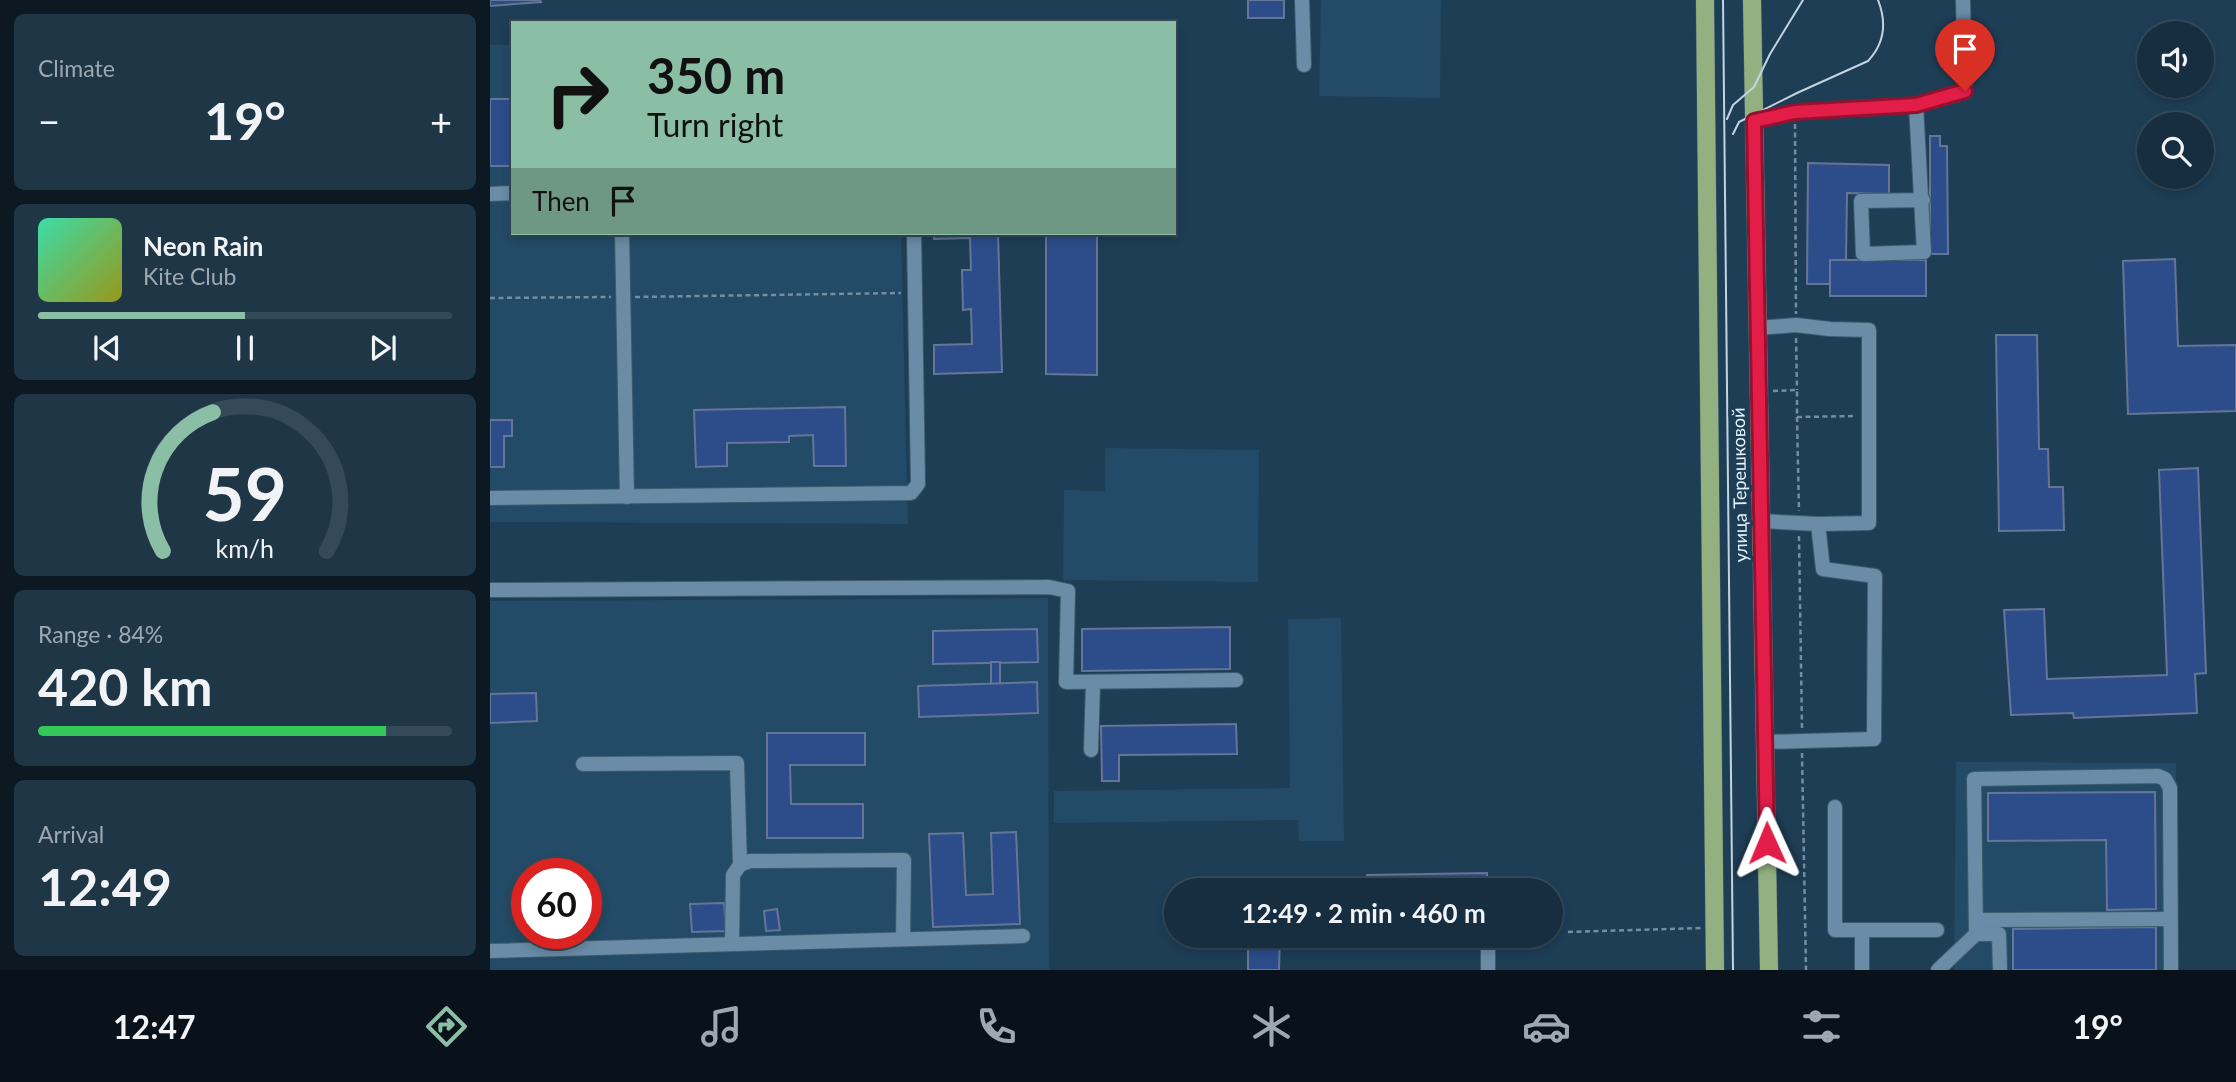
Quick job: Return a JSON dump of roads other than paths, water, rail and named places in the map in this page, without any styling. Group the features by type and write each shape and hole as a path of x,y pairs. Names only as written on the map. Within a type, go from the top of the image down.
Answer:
{"main road":[{"name":"улица Терешковой","path":"1705,0 1715,970"},
{"name":"улица Терешковой","path":"1752,0 1769,970"}],"lane":[{"path":"1302,0 1304,65"},
{"path":"1754,121 1795,112 1916,105 1965,91 1963,0"},
{"path":"1916,105 1923,200 1924,252 1863,254 1861,201 1923,200"},
{"path":"490,194 511,193"},
{"path":"622,235 627,497"},
{"path":"490,498 911,493 918,484 914,235"},
{"path":"1758,328 1796,325 1869,330 1869,523 1761,521"},
{"path":"1765,742 1874,739 1875,576 1823,569 1818,524"},
{"path":"490,590 1049,587 1068,591 1066,682 1236,680"},
{"path":"1091,750 1093,682"},
{"path":"583,764 737,763 740,865"},
{"path":"1938,970 1976,927 1973,779 2158,776 2165,779 2170,788 2171,970"},
{"path":"1835,807 1835,930 1937,930"},
{"path":"732,943 733,875 740,865 750,861 904,860 903,939"},
{"path":"1976,927 2170,919"},
{"path":"1976,927 1999,934 2000,970"},
{"path":"1862,930 1862,970"},
{"path":"490,951 1023,936"},
{"path":"1488,948 1488,970"}],"tram line":[{"path":"1723,0 1733,970"},
{"path":"1727,119 1733,105 1754,87 1770,54 1803,0"},
{"path":"1733,134 1739,122 1868,61 1878,47 1883,32 1883,17 1878,0"}]}
